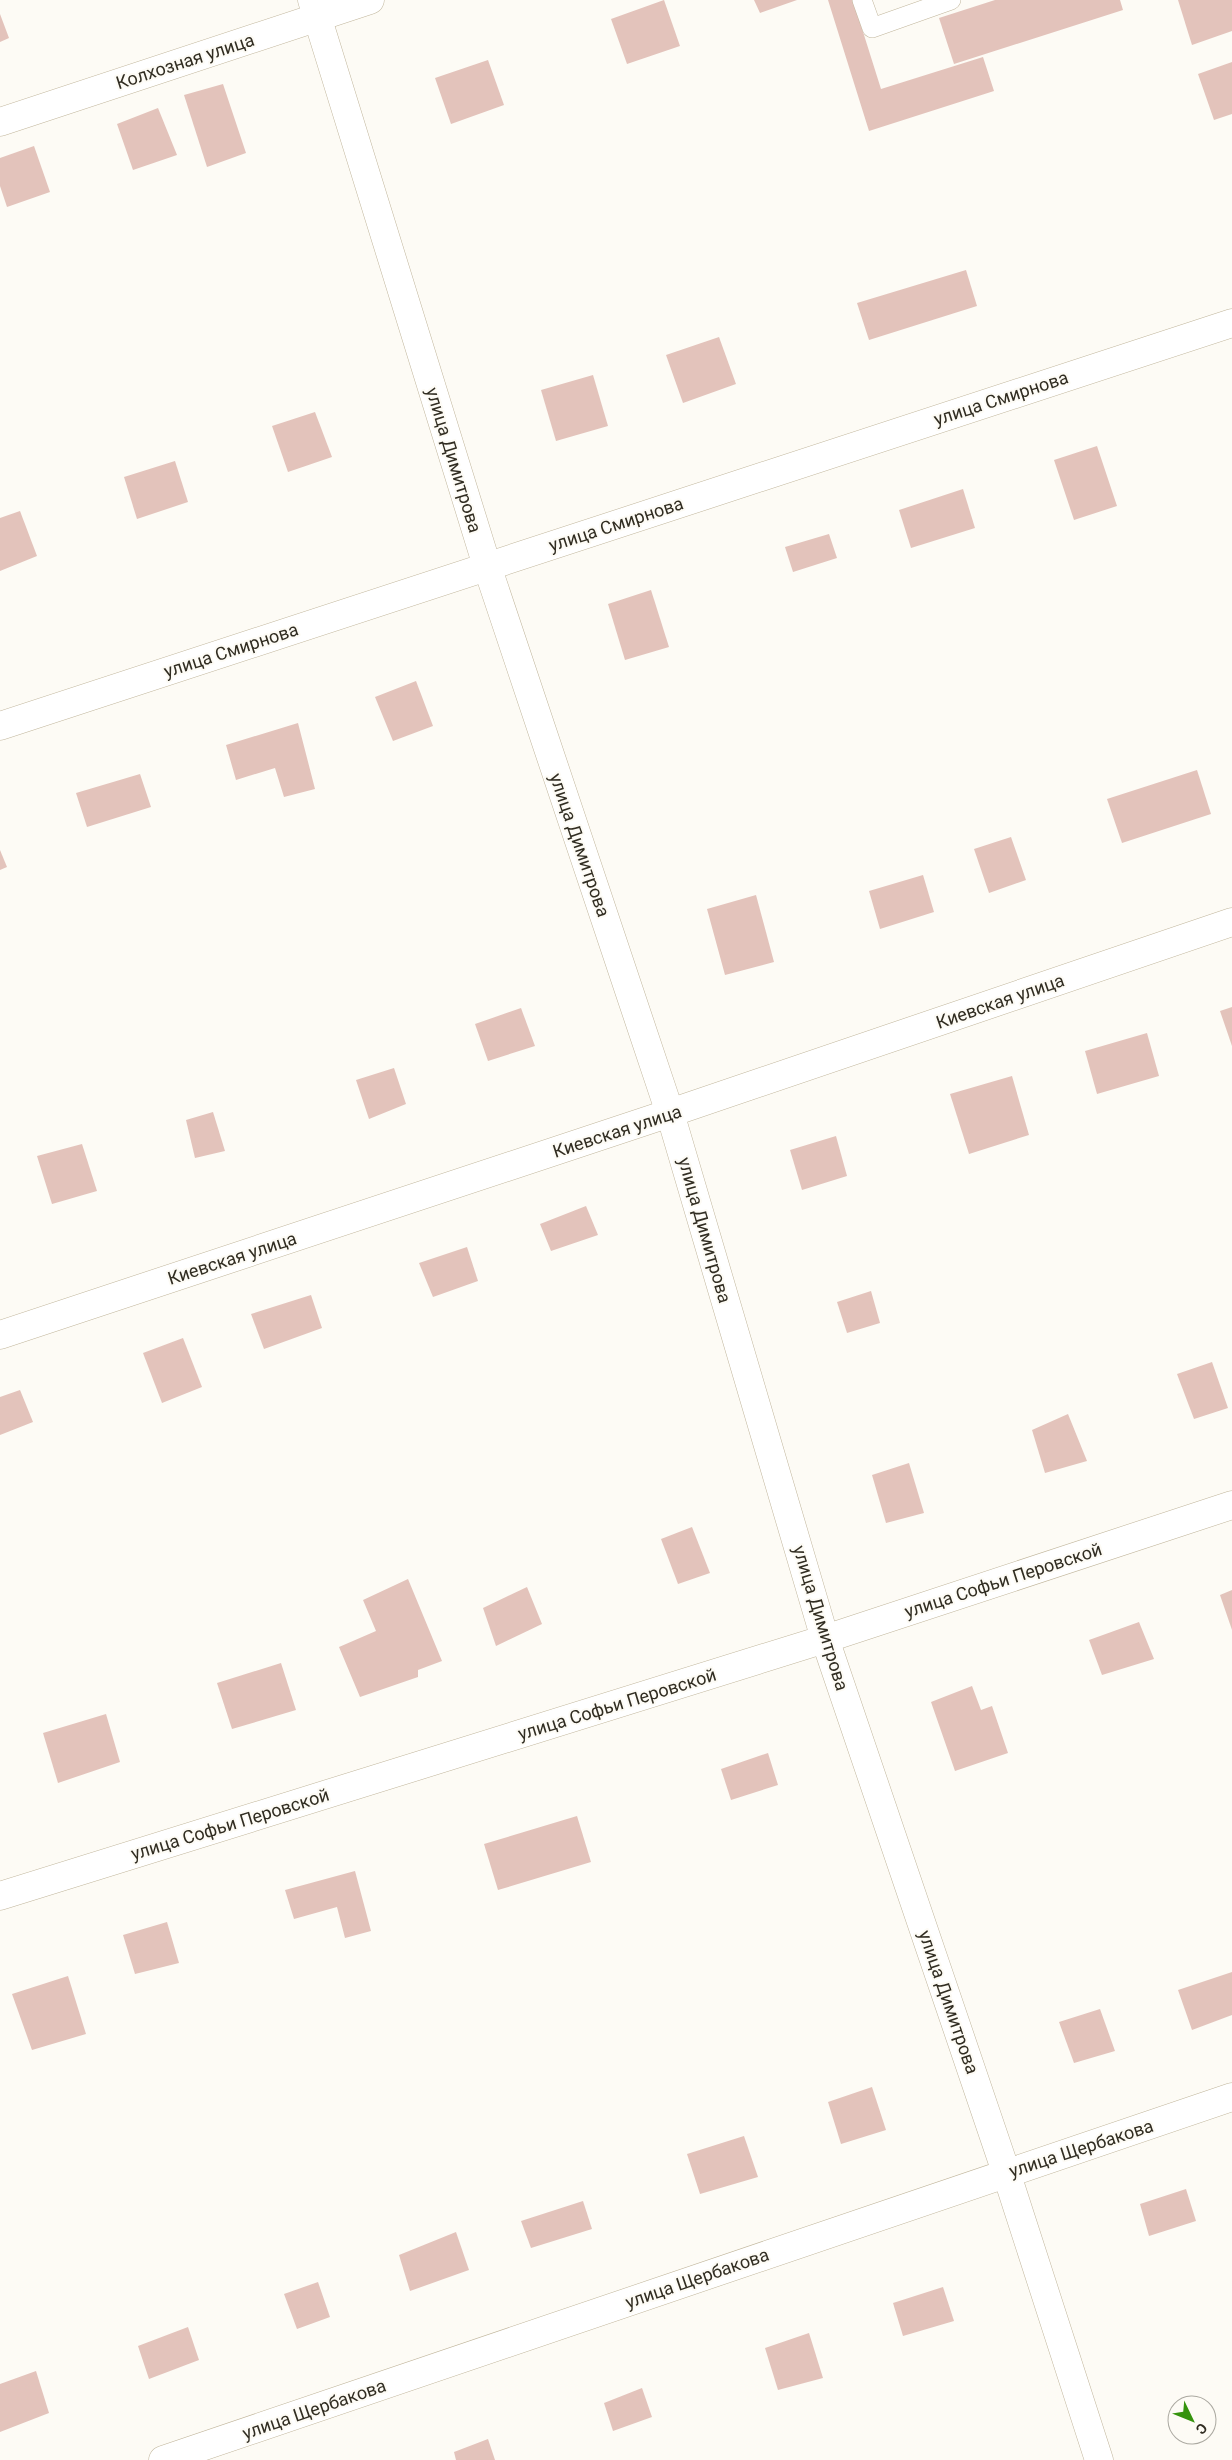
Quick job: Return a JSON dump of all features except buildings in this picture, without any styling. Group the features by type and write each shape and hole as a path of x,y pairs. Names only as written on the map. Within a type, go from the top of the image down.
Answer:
{"street":[{"name":"Колхозная улица","path":"0,122 315,9 370,0"},
{"name":"улица Димитрова","path":"315,9 487,566 670,1113 825,1639 1006,2172 1099,2460"},
{"name":"улица Смирнова","path":"0,726 1232,322"},
{"name":"Киевская улица","path":"0,1336 670,1113 1232,922"},
{"name":"улица Софьи Перовской","path":"0,1896 825,1639 1232,1505"},
{"name":"улица Щербакова","path":"163,2460 1006,2172 1232,2097"}],"lane":[{"path":"862,0 872,28 950,0"}]}
